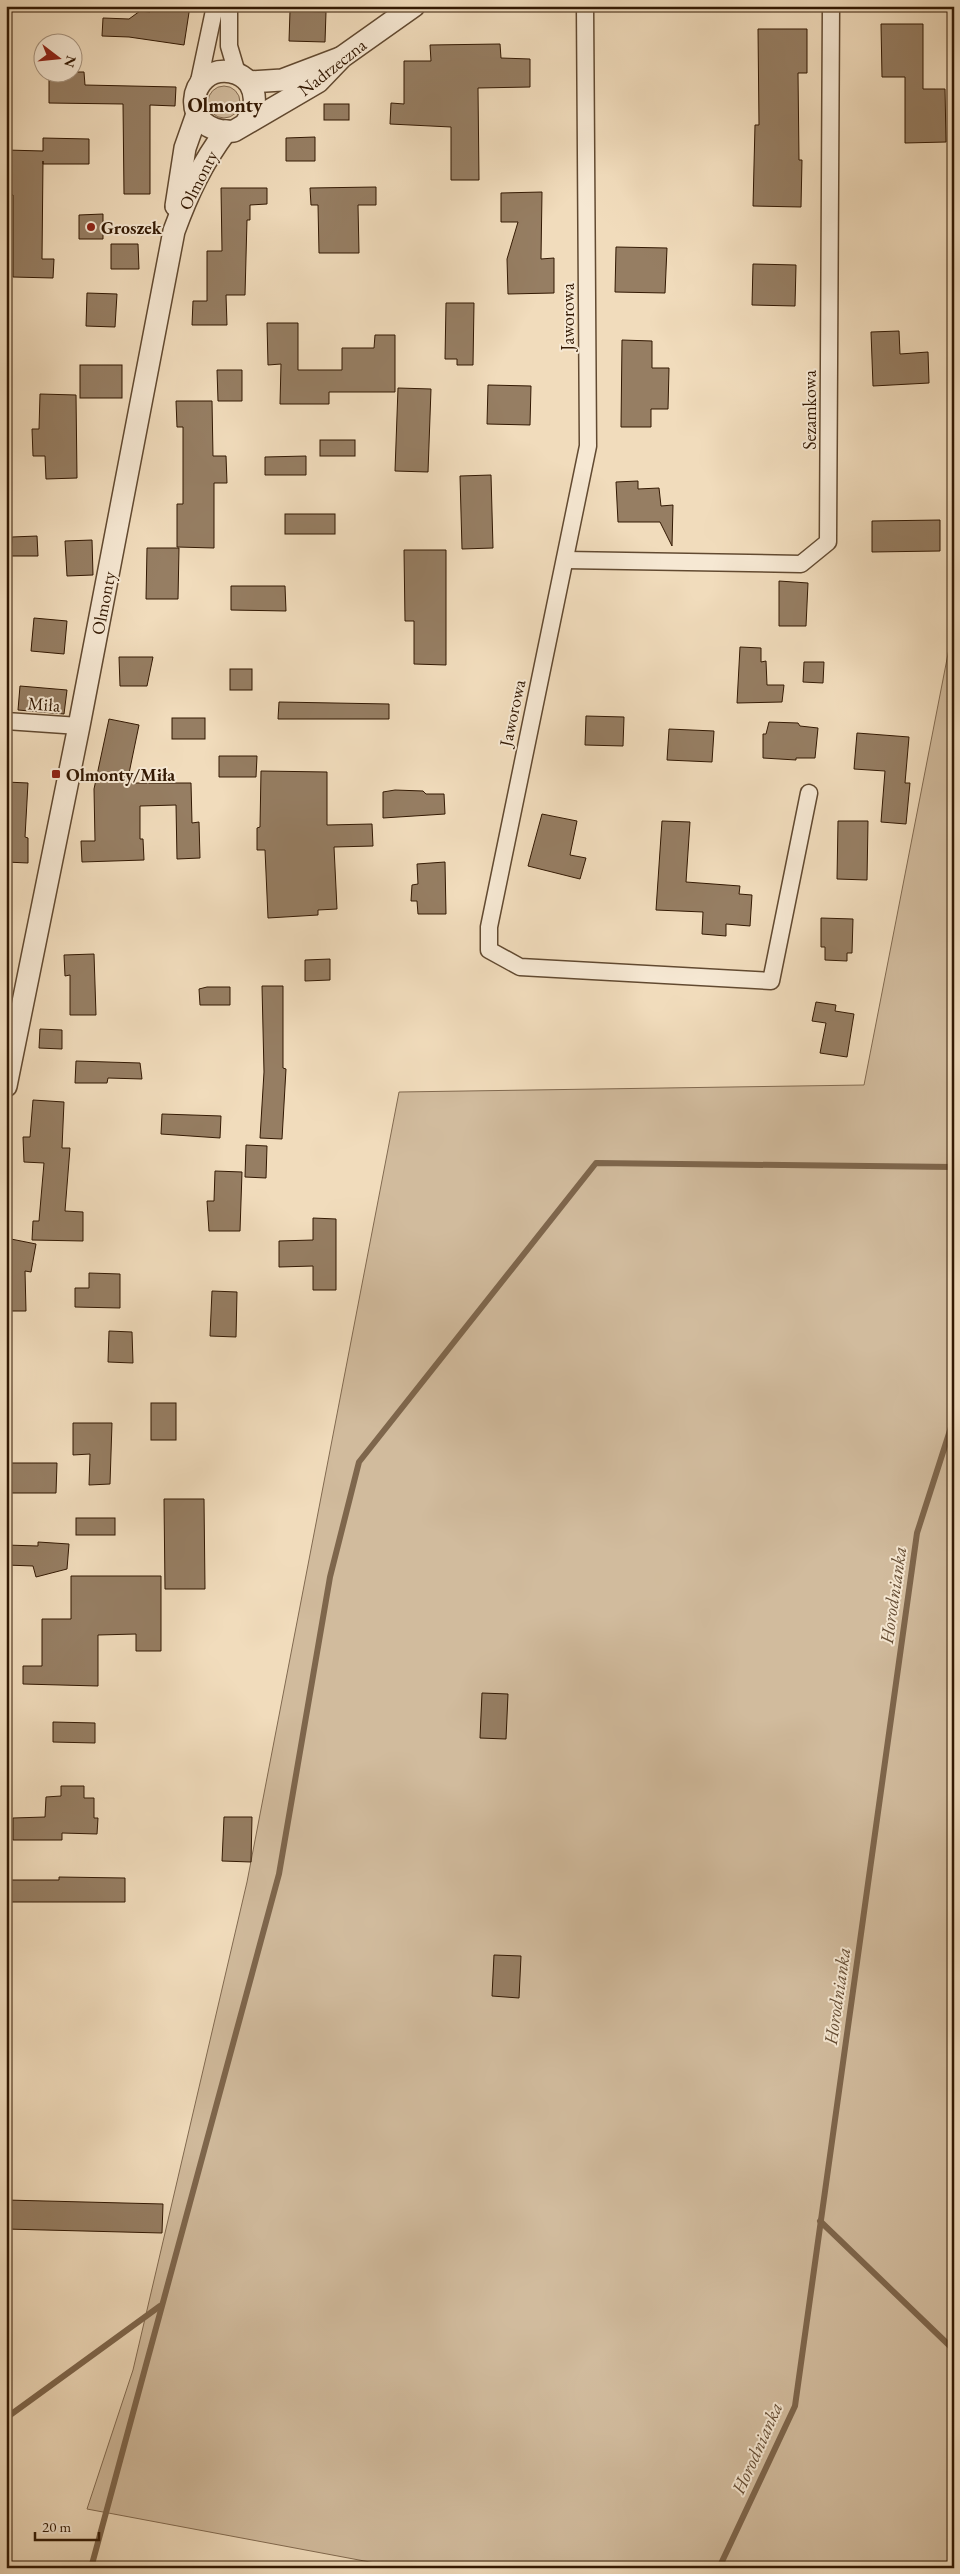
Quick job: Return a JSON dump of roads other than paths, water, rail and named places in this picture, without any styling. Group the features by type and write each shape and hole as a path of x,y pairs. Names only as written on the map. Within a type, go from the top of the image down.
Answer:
{"street":[{"path":"215,6 194,100 197,114 206,126 219,132 234,131 246,123 254,110 255,96 243,78 229,46 229,6"},
{"name":"Nadrzeczna","path":"246,123 318,82 342,57 414,6"},
{"name":"Jaworowa","path":"585,6 588,446 489,927 489,950 520,967 771,981 809,793"},
{"name":"Sezamkowa","path":"565,560 801,564 828,542 831,6"},
{"path":"198,86 208,75 223,71 243,78 282,80 342,57"},
{"path":"174,231 176,192 186,148 197,114"},
{"name":"Olmonty","path":"6,1086 79,726 174,231 187,195 206,158 226,131"},
{"name":"Miła","path":"6,721 79,726"}],"waterway":[{"path":"91,2568 279,1874 330,1577 359,1462 596,1163 954,1167"},
{"name":"Horodnianka","path":"719,2568 795,2406 917,1533 954,1418"},
{"path":"820,2221 954,2350"},
{"path":"6,2418 160,2306"}],"place":[{"name":"Groszek","path":"91,227"},
{"name":"Olmonty/Miła","path":"56,774"}],"district":[{"name":"Olmonty","path":"225,105"}]}
